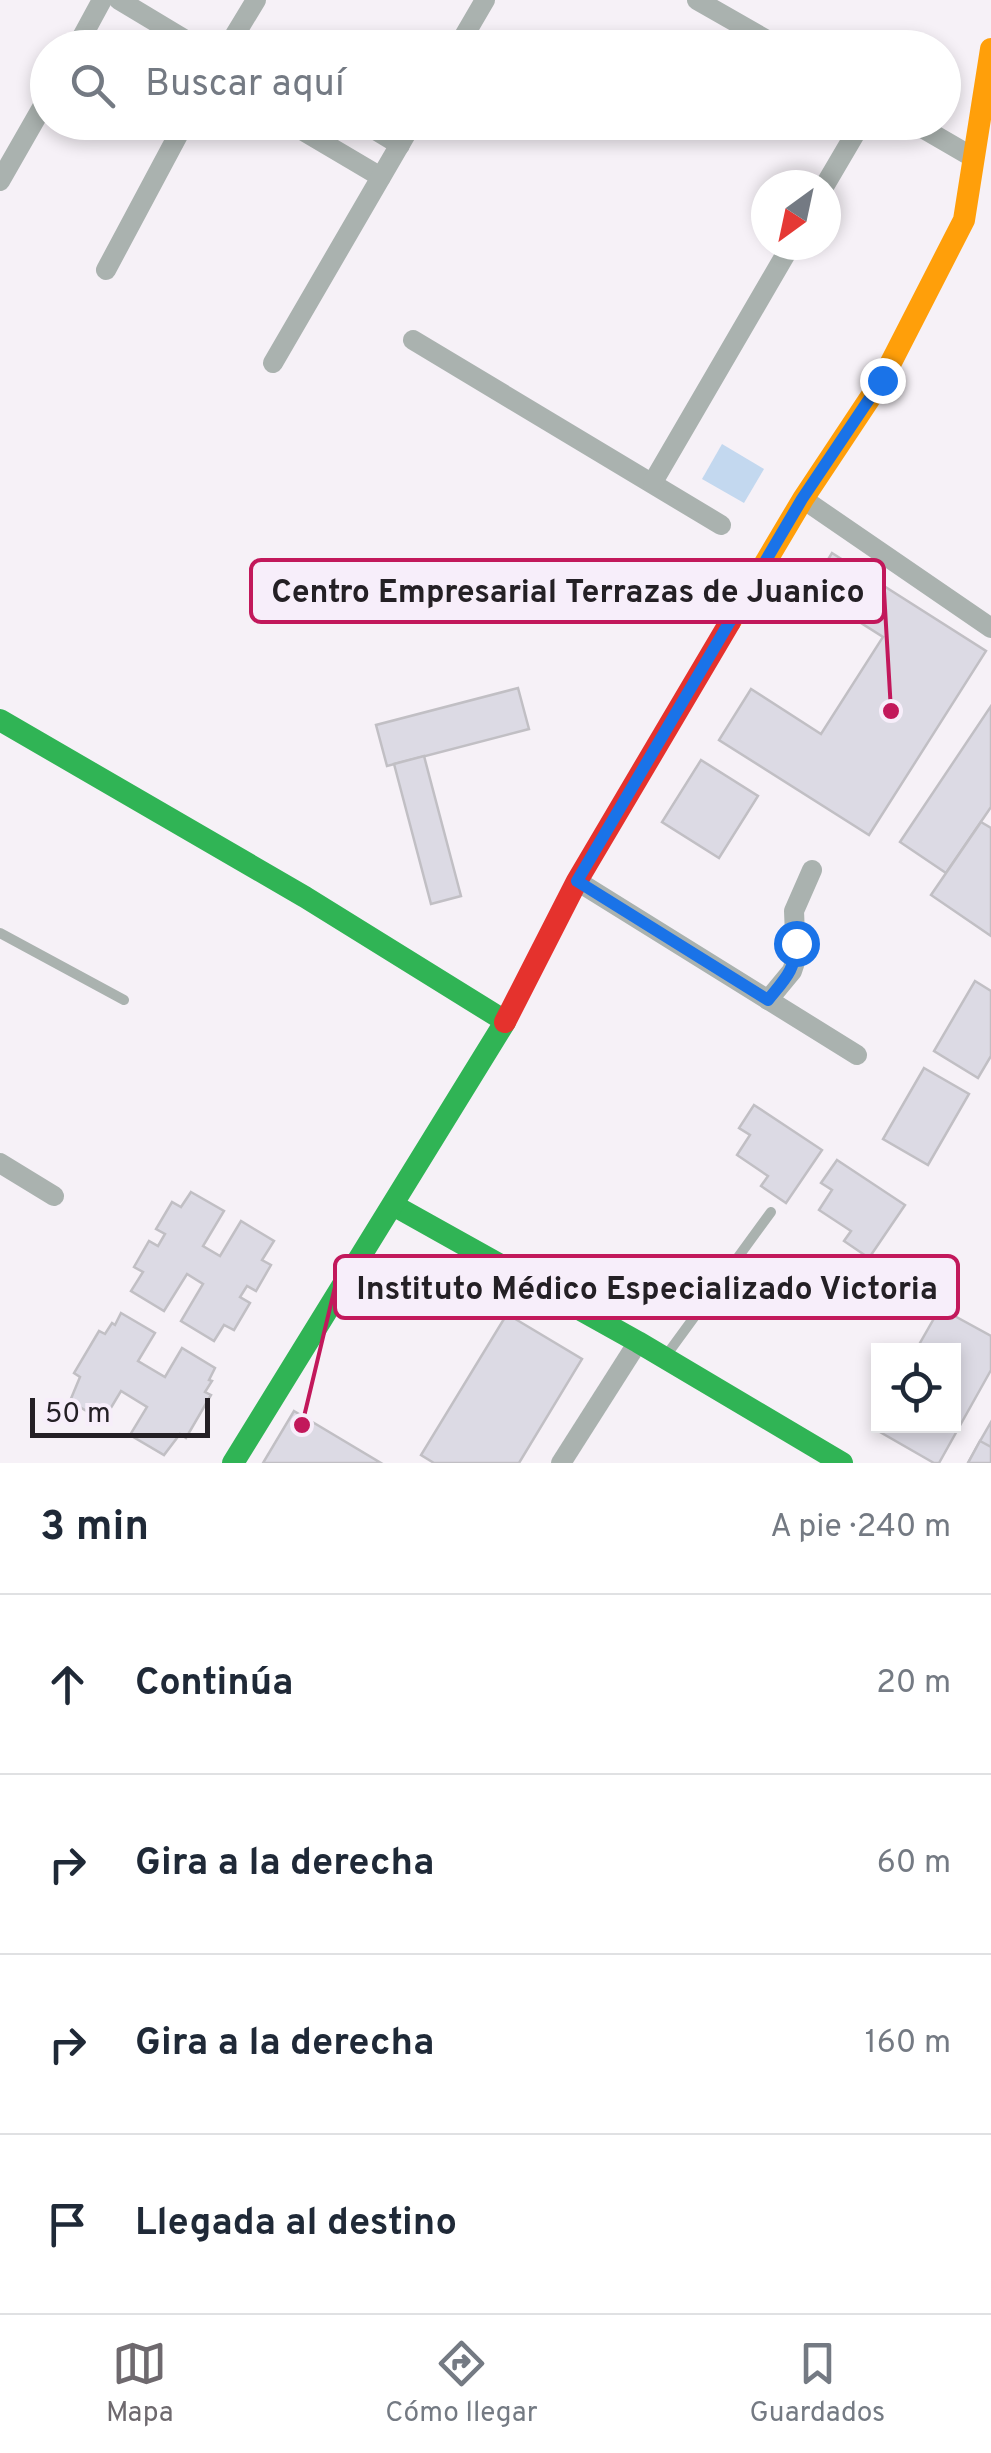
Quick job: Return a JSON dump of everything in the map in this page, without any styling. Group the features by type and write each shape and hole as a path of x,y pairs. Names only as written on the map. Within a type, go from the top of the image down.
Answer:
{"street":[{"path":"86,30 102,0"},
{"path":"119,0 169,30"},
{"path":"238,30 256,0"},
{"path":"467,30 484,0"},
{"path":"697,0 750,30"},
{"path":"233,1463 505,1021 577,881 802,499 882,380 964,220 991,49"},
{"path":"0,182 30,129"},
{"path":"106,270 176,140"},
{"path":"318,140 381,177"},
{"path":"392,140 400,145"},
{"path":"273,363 403,140"},
{"path":"835,170 852,140"},
{"path":"943,140 974,158"},
{"path":"652,482 781,260"},
{"path":"414,340 721,525"},
{"path":"802,499 991,628"},
{"path":"0,720 307,891 505,1021"},
{"path":"768,1000 792,971 796,959 794,910 812,870"},
{"path":"577,881 857,1054"},
{"path":"0,1164 54,1196"},
{"path":"393,1205 638,1342 842,1463"},
{"path":"561,1463 638,1342"}],"lane":[{"path":"0,933 124,1000"},
{"path":"664,1358 770,1212"}],"water":[{"path":"722,444 764,469 744,503 702,479"}],"building":[{"path":"832,553 986,651 869,835 719,740 751,689 821,734 883,637 809,590"},
{"path":"518,688 529,729 387,766 376,725"},
{"path":"991,706 991,807 946,873 900,842"},
{"path":"424,756 461,896 431,904 394,764"},
{"path":"701,760 758,796 719,858 662,822"},
{"path":"981,822 991,828 991,936 931,895"},
{"path":"975,981 991,991 991,1056 978,1078 934,1051"},
{"path":"924,1068 969,1094 928,1165 883,1139"},
{"path":"754,1105 822,1150 786,1203 761,1186 768,1176 737,1155 750,1135 739,1128"},
{"path":"837,1160 905,1205 869,1258 844,1241 851,1231 819,1210 832,1190 821,1183"},
{"path":"191,1192 224,1211 203,1246 220,1256 241,1221 274,1241 262,1260 271,1265 256,1291 247,1286 240,1297 250,1303 234,1330 224,1325 214,1341 181,1321 203,1284 187,1274 164,1311 131,1291 143,1272 134,1267 149,1241 158,1246 165,1234 156,1229 172,1202 181,1207"},
{"path":"940,1308 991,1336 991,1370 961,1424 961,1343 920,1343"},
{"path":"121,1313 155,1333 138,1361 165,1377 182,1348 215,1368 205,1392 211,1395 186,1438 180,1434 164,1455 130,1435 147,1407 121,1391 103,1421 70,1401 80,1377 74,1373 99,1331 105,1334"},
{"path":"507,1314 582,1359 519,1463 434,1463 421,1455"},
{"path":"294,1411 381,1463 263,1463"},
{"path":"991,1422 991,1463 968,1463 980,1441"},
{"path":"882,1433 956,1433 939,1463"},
{"path":"980,1441 991,1447 991,1463 968,1463"}],"traffic: fast":[{"path":"0,720 305,897 505,1021"},
{"path":"233,1463 505,1022"},
{"path":"393,1205 638,1342 842,1463"}],"traffic: slow":[{"path":"730,622 803,499 882,380 964,220 991,49"}],"traffic: jam":[{"path":"505,1022 577,881 730,622"}],"place":[{"name":"Centro Empresarial Terrazas de Juanico","path":"891,711"},
{"name":"Instituto Médico Especializado Victoria","path":"302,1425"}],"route":[{"path":"796,943 792,971 768,1000 577,881 802,499 882,380"}]}
